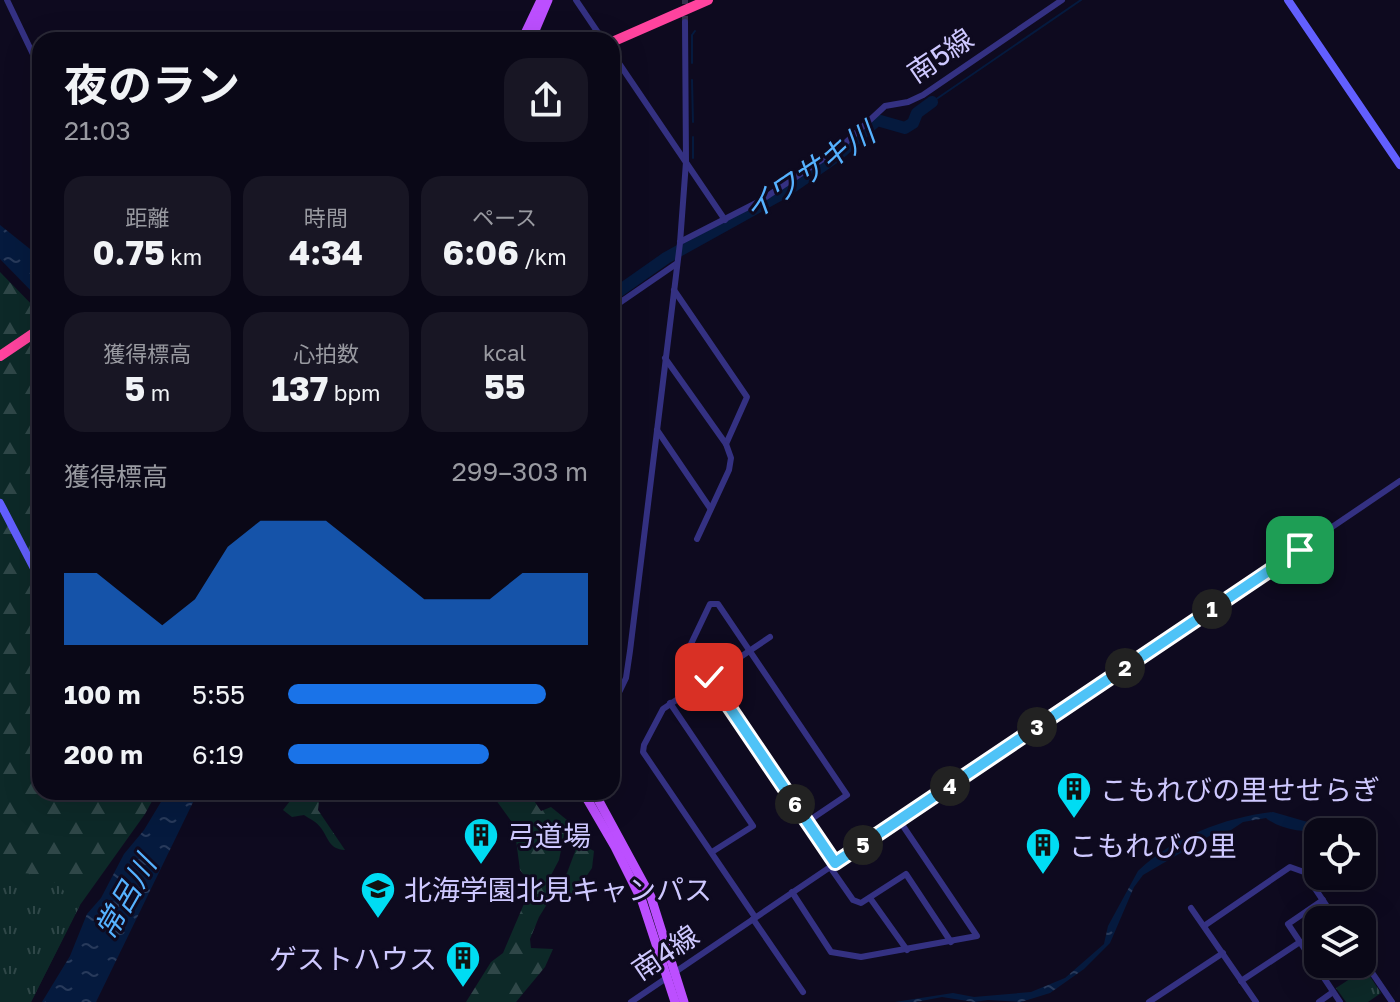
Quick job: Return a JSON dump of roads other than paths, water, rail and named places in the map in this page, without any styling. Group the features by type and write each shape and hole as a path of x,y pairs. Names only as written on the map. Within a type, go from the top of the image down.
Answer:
{"highway":[{"path":"620,38 699,0"},
{"path":"664,18 708,0"},
{"path":"0,356 32,334"}],"main road":[{"path":"526,32 541,0"},
{"path":"534,32 548,0"},
{"path":"587,800 642,901 684,1002"},
{"path":"598,800 651,897 672,974 675,1002"}],"street":[{"path":"7,0 32,52"},
{"path":"576,0 598,32"},
{"name":"南5線","path":"679,248 760,201 841,147 877,111 923,95 1062,0"},
{"path":"1288,0 1400,165"},
{"path":"620,690 628,664 679,248 686,162 685,22"},
{"path":"620,65 725,220"},
{"path":"620,302 676,264"},
{"path":"674,290 747,397 726,444"},
{"path":"665,358 726,444 731,458 729,470 697,539"},
{"path":"657,430 710,508"},
{"name":"南4線","path":"631,1002 1400,481"},
{"path":"0,503 32,565"},
{"path":"807,822 847,795 718,604 710,604 690,646 807,822 853,900 861,903 906,874 951,942"},
{"path":"770,637 663,709 643,752 803,992"},
{"path":"670,703 753,826 712,852"},
{"path":"792,892 831,952 861,957 977,936 899,820"},
{"path":"1204,926 1290,867 1304,872 1327,906"},
{"path":"870,898 907,950"},
{"path":"1323,900 1288,924 1340,1002"},
{"path":"1191,908 1256,1002"},
{"path":"1241,981 1300,942"},
{"path":"1149,1002 1223,953"},
{"path":"1376,978 1392,1002"},
{"path":"1319,1002 1333,992"}],"water":[{"path":"0,225 32,251 32,292 0,259"},
{"name":"常呂川","path":"162,800 194,800 96,1002 42,1002 70,956 87,914 101,898 124,854 144,830"},
{"path":"1273,812 1304,821 1304,831 1283,827 1266,818 1243,822 1231,830 1211,835 1143,875 1134,887 1110,943 1084,969 1050,993 1021,1002 974,1002 942,997 895,1002 953,993 974,997 1031,992 1065,978 1104,944 1108,926 1138,871 1184,839 1219,824"}],"waterway":[{"name":"イワサキ川","path":"932,102 1081,0"},
{"path":"692,63 692,35 695,31"},
{"path":"692,80 693,122"},
{"name":"イワサキ川","path":"620,290 666,258 785,192 838,155 877,120 905,128 913,123 917,113 932,102"},
{"path":"693,137 693,158"}],"tunnel":[{"path":"685,0 685,22"}],"place":[{"name":"こもれびの里せせらぎ","path":"1074,820"},
{"name":"弓道場","path":"481,866"},
{"name":"こもれびの里","path":"1043,876"},
{"name":"北海学園北見キャンパス","path":"378,920"},
{"name":"ゲストハウス","path":"463,989"}]}
